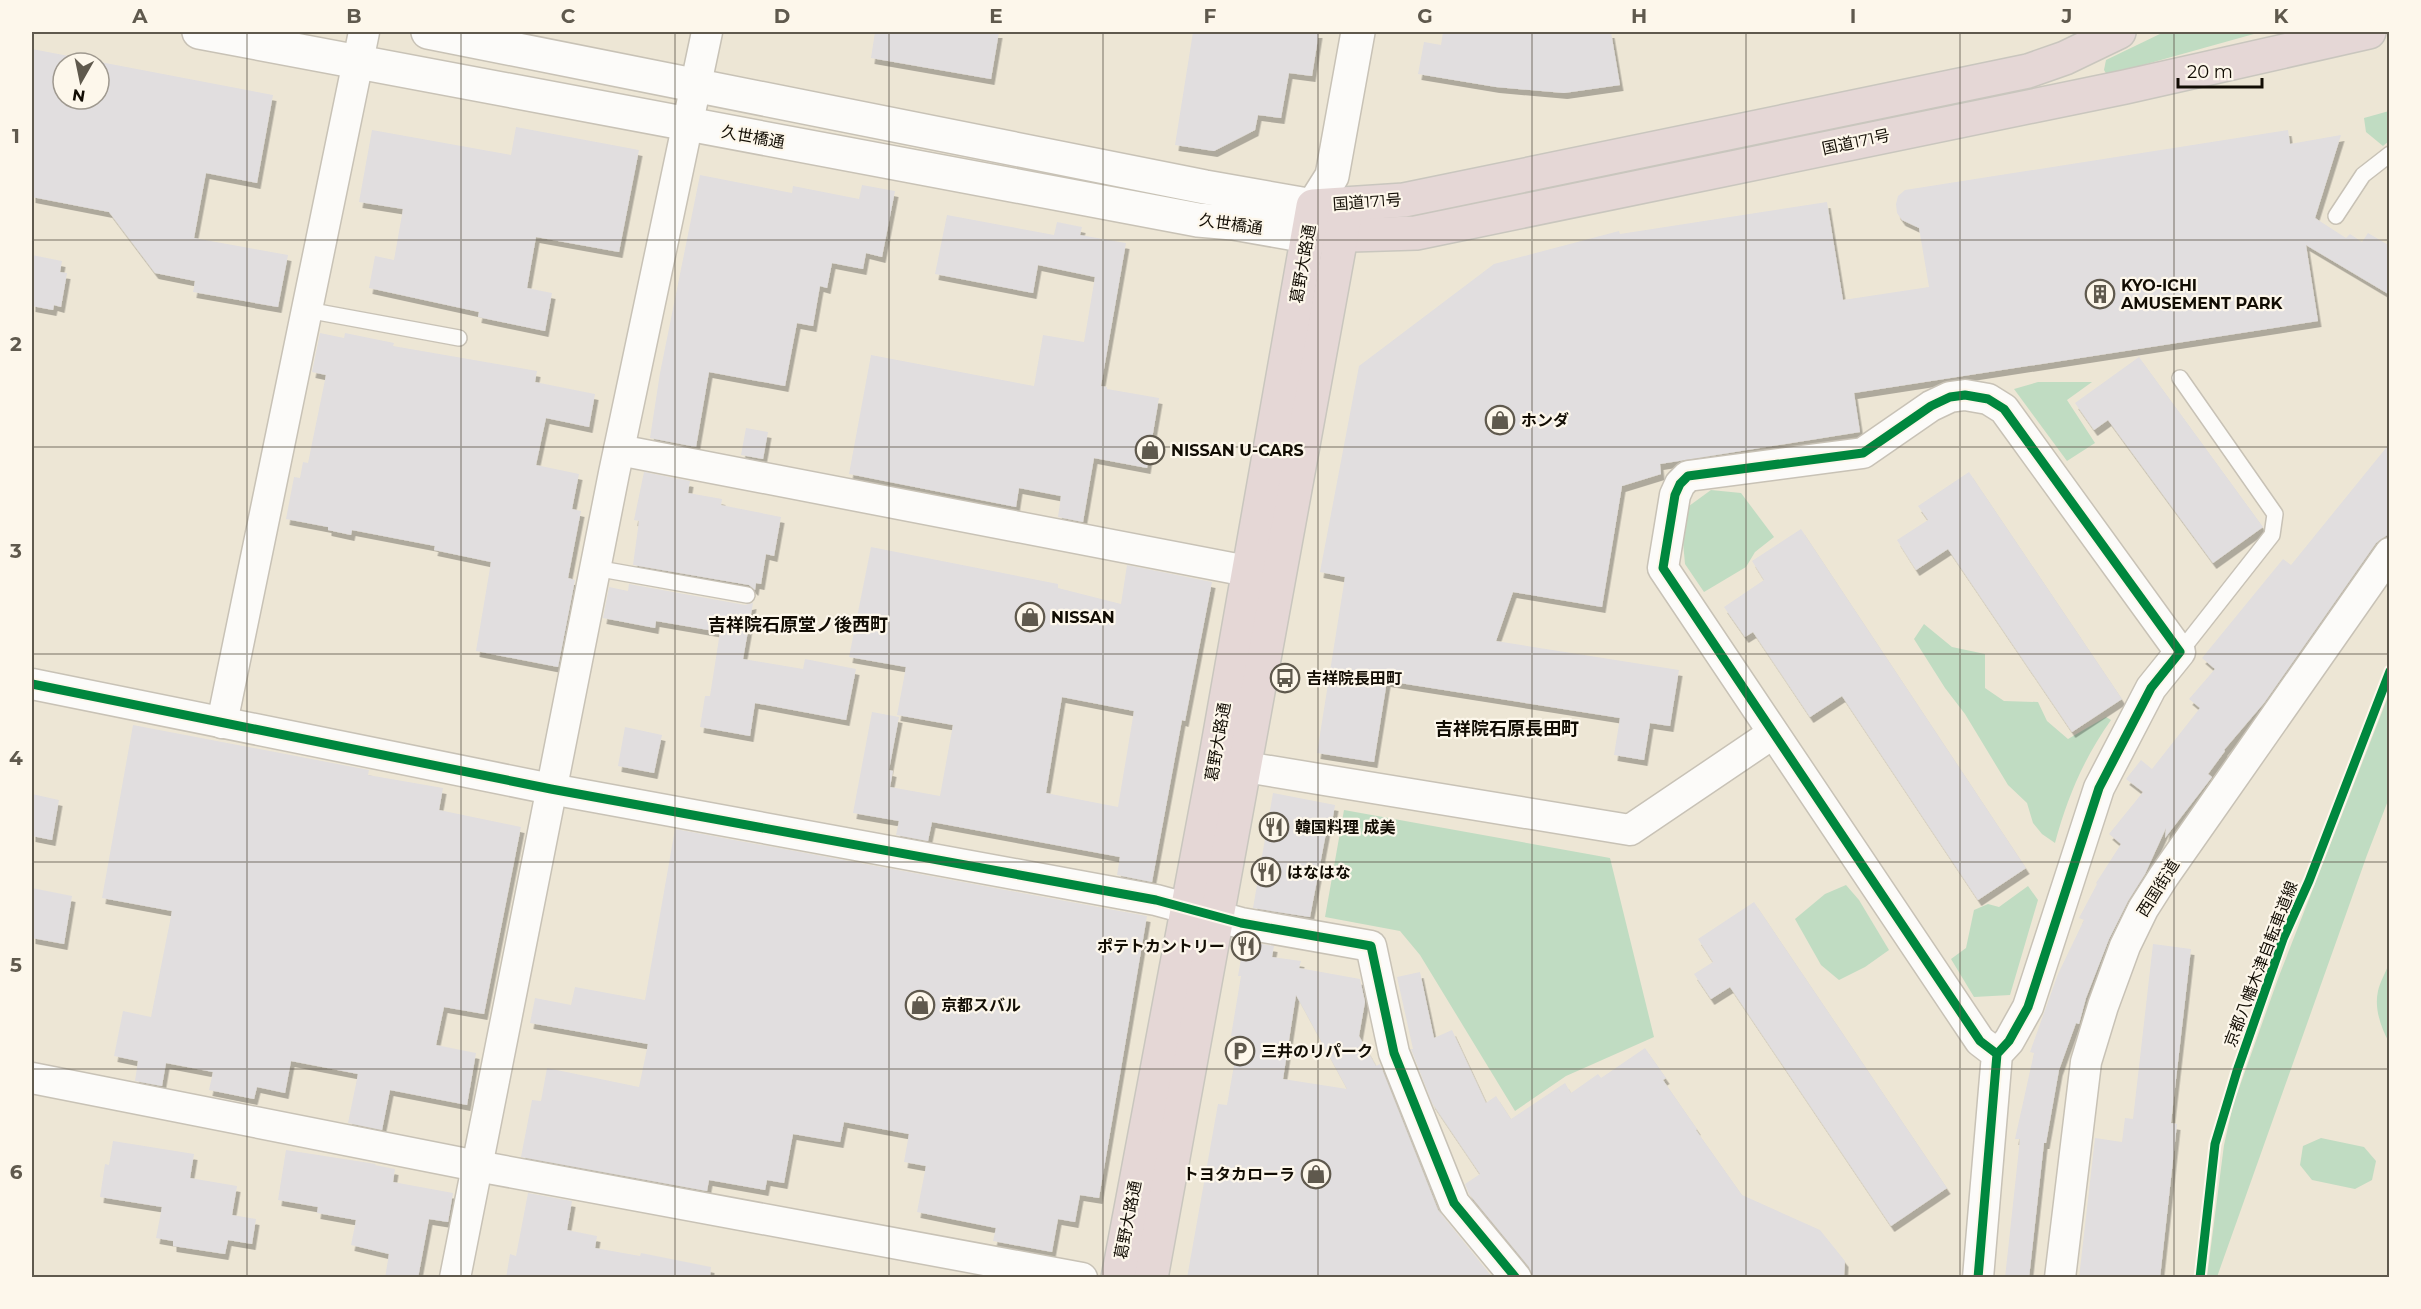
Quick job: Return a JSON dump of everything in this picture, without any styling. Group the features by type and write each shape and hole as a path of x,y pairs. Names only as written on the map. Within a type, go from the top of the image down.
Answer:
{"highway":[{"name":"国道171号","path":"1340,205 1404,200 2028,71 2065,58 2119,32"},
{"name":"国道171号","path":"1340,205 1416,233 2372,34"},
{"path":"1310,221 1340,205"},
{"name":"葛野大路通","path":"1118,1278 1202,912 1263,574 1340,205"},
{"name":"葛野大路通","path":"1263,574 1310,221"},
{"name":"葛野大路通","path":"1152,1278 1202,912"}],"street":[{"name":"久世橋通","path":"199,32 360,47 686,125 1198,220 1233,223 1310,221"},
{"name":"久世橋通","path":"428,32 1193,184 1310,221"},
{"path":"455,1278 595,568 707,32"},
{"path":"1310,221 1340,205 1358,32"},
{"path":"222,723 360,47"},
{"path":"1978,1278 1997,1054 2009,1041 2028,1007 2098,788 2151,688 2180,652 2004,409 1988,399 1965,395 1950,397 1931,406 1863,453 1688,476 1680,484 1675,495 1663,568 1772,734 1980,1041 1997,1054"},
{"path":"619,450 1263,574"},
{"name":"西国街道","path":"2060,1278 2086,1062 2125,946 2143,909 2164,876 2390,553"},
{"path":"32,684 551,789 1144,898 1241,923 1371,946 1394,1053 1454,1203 1516,1278"},
{"path":"1229,765 1629,830 1772,734"},
{"path":"32,1078 477,1166 1082,1278"}],"lane":[{"path":"2336,216 2363,175 2390,154"},
{"path":"307,310 459,338"},
{"path":"2180,378 2276,514 2272,535 2180,652"},
{"path":"595,568 747,595"}],"green space":[{"path":"2164,32 2261,32 2107,75 2104,70 2106,60"},
{"path":"2389,111 2389,141 2383,146 2366,132 2364,118"},
{"path":"2038,382 2092,382 2067,400 2095,443 2067,461 2014,389"},
{"path":"1711,490 1741,493 1774,537 1755,552 1746,567 1704,592 1685,564 1683,542 1689,506"},
{"path":"1924,624 1952,647 1985,654 1985,688 2004,701 2038,702 2047,721 2068,739 2106,717 2111,720 2077,779 2055,843 2042,834 2033,823 2027,803 2008,785 1965,714 1945,688 1914,639"},
{"path":"2389,694 2389,798 2217,1277 2207,1277 2224,1145 2233,1105 2279,976"},
{"path":"1344,810 1610,858 1654,1037 1566,1076 1515,1111 1420,955 1400,931 1325,917"},
{"path":"1846,885 1859,900 1889,950 1865,967 1839,980 1821,965 1795,919 1825,894"},
{"path":"2028,886 2038,900 2010,995 1974,997 1951,959 1966,948 1974,910 1988,904 1999,907"},
{"path":"2389,963 2390,1042 2381,1024 2377,1004 2379,988"},
{"path":"2321,1138 2364,1147 2376,1161 2372,1180 2355,1189 2312,1180 2300,1165 2303,1146"}],"building":[{"path":"875,32 999,32 991,79 871,58"},
{"path":"1193,32 1319,32 1312,76 1289,73 1281,118 1258,115 1255,130 1214,151 1175,145"},
{"path":"1443,32 1611,32 1620,85 1564,93 1496,87 1418,74 1424,42 1441,45"},
{"path":"32,49 51,53 51,111 111,111 111,64 273,95 257,183 206,173 194,238 288,255 278,307 193,292 195,281 155,273 109,212 32,197"},
{"path":"516,127 639,150 619,252 536,237 527,288 552,293 545,331 478,317 479,312 369,288 375,256 394,260 403,209 359,202 372,130 511,155"},
{"path":"2288,130 2290,144 2341,135 2315,218 2346,238 2350,234 2362,242 2368,233 2390,246 2390,295 2306,245 2318,321 1854,393 1860,432 1660,464 1661,474 1622,486 1602,607 1513,592 1496,641 1679,670 1670,726 1650,723 1644,760 1614,755 1620,718 1387,681 1374,762 1317,753 1345,577 1320,572 1359,366 1494,264 1619,231 1620,234 1827,202 1843,300 1929,287 1919,228 1902,220 1897,213 1898,196 1905,190"},
{"path":"700,175 792,193 793,186 859,199 862,185 895,191 882,257 866,253 863,269 832,263 827,288 820,286 813,326 797,323 785,386 709,372 696,447 650,438 660,373"},
{"path":"947,215 1054,235 1057,222 1082,227 1080,235 1126,243 1101,386 1159,398 1147,468 1094,458 1083,522 1058,517 1061,496 1019,488 1016,507 849,474 871,355 1034,386 1043,335 1084,342 1095,277 1038,265 1033,293 935,274"},
{"path":"32,255 62,261 60,272 67,273 61,307 54,305 53,310 32,306"},
{"path":"320,333 344,338 345,333 394,343 393,346 537,371 535,382 595,394 589,427 546,418 536,465 579,474 572,509 581,511 568,578 575,580 558,667 476,651 491,562 434,550 435,546 352,530 351,535 328,530 328,527 286,519 294,477 300,478 303,462 308,463 326,375 312,372"},
{"path":"2139,357 2263,527 2213,563 2108,420 2094,430 2075,403"},
{"path":"746,428 768,432 763,459 741,455"},
{"path":"2390,443 2390,533 2376,543 2264,703 2224,750 2208,774 2212,777 2165,838 2166,828 2145,874 2109,939 2086,998 2079,1024 2076,1023 2059,1070 2046,1143 2044,1143 2029,1278 2005,1278 2020,1139 2015,1139 2034,1053 2030,1052 2058,974 2084,920 2079,918 2096,883 2121,844 2109,834 2143,792 2126,779 2141,760 2152,769 2200,708 2189,699 2215,669 2202,658 2283,559 2291,565"},
{"path":"644,472 690,481 688,493 722,499 721,505 781,517 774,556 766,554 761,584 756,583 755,590 749,585 633,565 639,521 634,520"},
{"path":"1969,472 2122,699 2072,732 1948,549 1916,570 1897,540 1928,520 1918,506"},
{"path":"1801,529 2026,868 1978,900 1842,696 1810,717 1753,632 1745,637 1724,607 1764,580 1752,561"},
{"path":"871,547 1058,584 1058,588 1121,604 1127,565 1212,582 1185,721 1182,720 1152,882 1117,875 1120,857 932,822 928,841 896,835 899,821 853,813 872,712 899,717 889,770 893,771 890,787 940,796 953,725 897,715 906,667 849,657","holes":["1062,697 1134,711 1118,807 1046,793"]},
{"path":"629,584 745,605 753,603 743,659 803,669 805,659 856,669 846,720 755,703 750,736 700,727 705,696 710,696 720,632 656,621 655,628 603,618 609,587 628,591"},
{"path":"133,725 369,770 368,775 443,788 439,810 521,827 484,1014 444,1007 436,1045 476,1053 467,1105 390,1090 382,1130 348,1123 358,1074 291,1061 285,1093 257,1087 254,1099 209,1090 213,1072 166,1063 162,1086 135,1081 138,1061 114,1056 123,1011 151,1017 172,911 102,898"},
{"path":"625,727 662,735 654,773 618,766"},
{"path":"1273,793 1335,805 1331,828 1327,828 1310,917 1253,908"},
{"path":"32,794 59,800 52,840 32,836"},
{"name":"京都スバル","path":"675,829 1147,916 1099,1198 1080,1195 1075,1222 1058,1219 1052,1252 993,1241 996,1228 917,1212 926,1166 904,1162 909,1134 844,1122 840,1142 793,1134 784,1183 767,1180 765,1190 709,1180 707,1191 521,1157 532,1100 541,1101 547,1068 639,1087 648,1044 530,1023 535,998 571,1005 575,987 645,1000"},
{"path":"32,888 72,896 64,944 32,938"},
{"path":"1754,902 1947,1188 1891,1226 1730,987 1711,999 1694,974 1713,962 1698,939"},
{"name":"トヨタカローラ","path":"1244,941 1274,946 1272,957 1301,961 1299,968 1360,979 1365,1002 1359,1036 1376,1066 1380,1064 1438,1210 1493,1278 1187,1278 1218,1104 1227,1105 1239,1037 1231,1036 1241,976 1238,976","holes":["1296,995 1347,1089 1283,1079"]},
{"path":"2153,944 2191,949 2171,1123 2177,1124 2160,1278 2079,1278 2095,1138 2122,1142 2125,1118 2133,1119"},
{"path":"1420,972 1434,1038 1452,1030 1486,1103 1496,1096 1511,1119 1565,1083 1571,1093 1598,1074 1601,1078 1645,1048 1666,1078 1663,1080 1742,1195 1820,1230 1845,1261 1844,1278 1533,1278 1529,1267 1469,1194 1465,1184 1480,1174 1432,1103 1411,1049 1413,1049 1397,977"},
{"path":"113,1141 194,1154 190,1178 237,1186 232,1215 256,1219 252,1244 228,1240 225,1254 173,1246 173,1241 156,1238 162,1207 100,1197 105,1164 109,1165"},
{"path":"286,1150 376,1164 395,1169 393,1182 453,1193 448,1222 429,1219 418,1278 385,1278 389,1254 351,1245 356,1220 317,1213 318,1207 278,1200"},
{"path":"528,1193 572,1201 567,1230 597,1236 595,1248 640,1256 641,1253 711,1267 710,1278 506,1278 510,1254 516,1256"}],"cycle path":[{"path":"1978,1278 1997,1054 2009,1041 2028,1007 2099,788 2151,688 2180,652 2004,409 1988,399 1965,395 1950,397 1931,406 1863,453 1688,476 1680,484 1675,495 1663,568 1980,1041 1997,1054"},
{"name":"京都八幡木津自転車道線","path":"2200,1278 2215,1144 2237,1071 2283,939 2309,881 2390,671"},
{"path":"32,684 551,789 1156,900 1241,923 1371,946 1394,1053 1454,1203 1516,1278"}],"place":[{"name":"KYO-ICHI AMUSEMENT PARK","path":"2100,294"},
{"name":"ホンダ","path":"1500,420"},
{"name":"NISSAN U-CARS","path":"1150,450"},
{"name":"NISSAN","path":"1030,617"},
{"name":"吉祥院長田町","path":"1285,678"},
{"name":"韓国料理 成美","path":"1274,827"},
{"name":"はなはな","path":"1266,872"},
{"name":"ポテトカントリー","path":"1246,946"},
{"name":"京都スバル","path":"920,1005"},
{"name":"三井のリパーク","path":"1240,1051"},
{"name":"トヨタカローラ","path":"1316,1174"}],"district":[{"name":"吉祥院石原堂ノ後西町","path":"798,625"},
{"name":"吉祥院石原長田町","path":"1507,729"}]}
